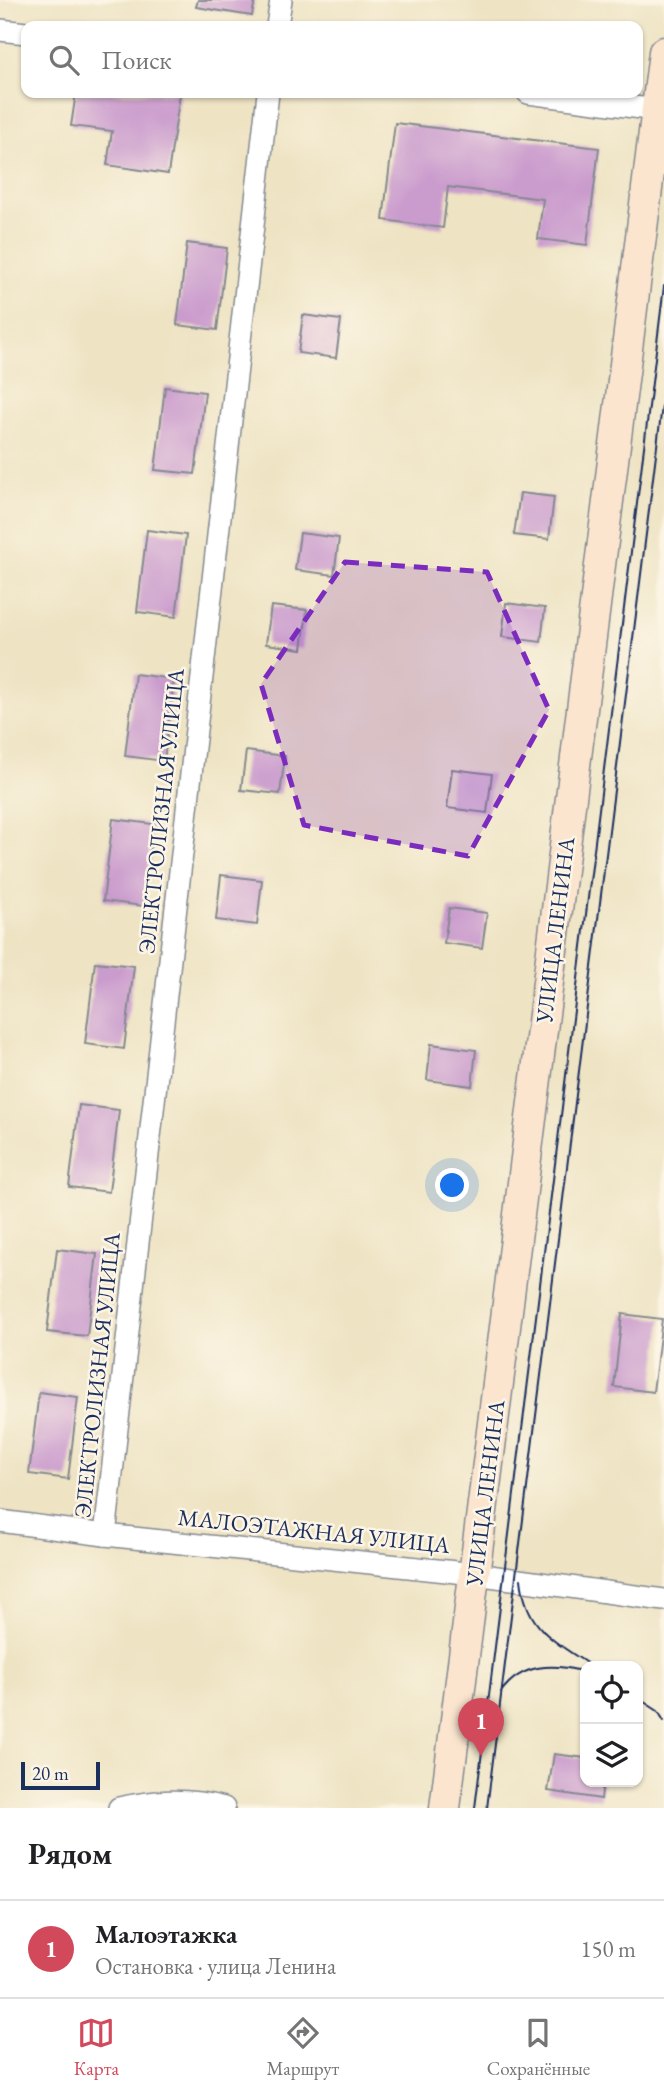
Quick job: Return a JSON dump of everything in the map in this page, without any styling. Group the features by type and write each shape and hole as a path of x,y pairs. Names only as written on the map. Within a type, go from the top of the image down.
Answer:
{"main road":[{"name":"УЛИЦА ЛЕНИНА","path":"445,1808 660,110 664,52"}],"street":[{"path":"278,21 281,0"},
{"path":"0,30 21,32"},
{"name":"ЭЛЕКТРОЛИЗНАЯ УЛИЦА","path":"105,1535 267,98"},
{"path":"567,98 660,110"},
{"name":"МАЛОЭТАЖНАЯ УЛИЦА","path":"0,1521 105,1535 475,1574 664,1600"},
{"path":"119,1808 157,1800 201,1802 224,1808"}],"highlighted area":[{"path":"345,562 487,572 549,710 468,856 304,825 261,684"}],"building":[{"path":"198,0 255,0 252,16 196,7"},
{"path":"75,98 179,98 168,174 107,165 112,131 71,126"},
{"path":"395,123 599,148 587,245 538,239 543,199 448,187 443,228 383,220"},
{"path":"187,243 227,248 217,330 177,325"},
{"path":"303,315 341,320 336,358 298,353"},
{"path":"165,387 205,392 195,474 155,470"},
{"path":"520,493 554,497 549,539 514,535"},
{"path":"147,530 186,535 176,617 137,612"},
{"path":"300,533 339,538 334,575 295,570"},
{"path":"506,603 545,608 541,642 502,637"},
{"path":"271,606 307,610 302,649 266,644"},
{"path":"135,674 174,679 164,761 125,756"},
{"path":"246,751 285,756 280,794 241,790"},
{"path":"452,769 492,774 487,813 447,808"},
{"path":"113,819 153,824 143,906 103,901"},
{"path":"221,875 262,880 257,925 216,920"},
{"path":"449,908 487,913 482,948 444,943"},
{"path":"95,962 134,966 124,1049 85,1044"},
{"path":"431,1044 476,1050 472,1086 427,1080"},
{"path":"79,1105 119,1110 109,1192 69,1187"},
{"path":"57,1249 97,1254 87,1336 47,1332"},
{"path":"622,1314 662,1319 653,1392 614,1387"},
{"path":"39,1392 78,1397 68,1479 29,1474"},
{"path":"554,1754 580,1757 580,1787 602,1787 601,1799 548,1791"}],"tram line":[{"path":"475,1808 664,286"},
{"path":"487,1808 664,390"},
{"path":"521,1579 524,1596 535,1622 553,1640 584,1661"},
{"path":"501,1692 518,1675 539,1668 561,1667 580,1671"},
{"path":"643,1701 658,1711 664,1721"}],"place":[{"name":"Малоэтажка","path":"481,1756"}]}
